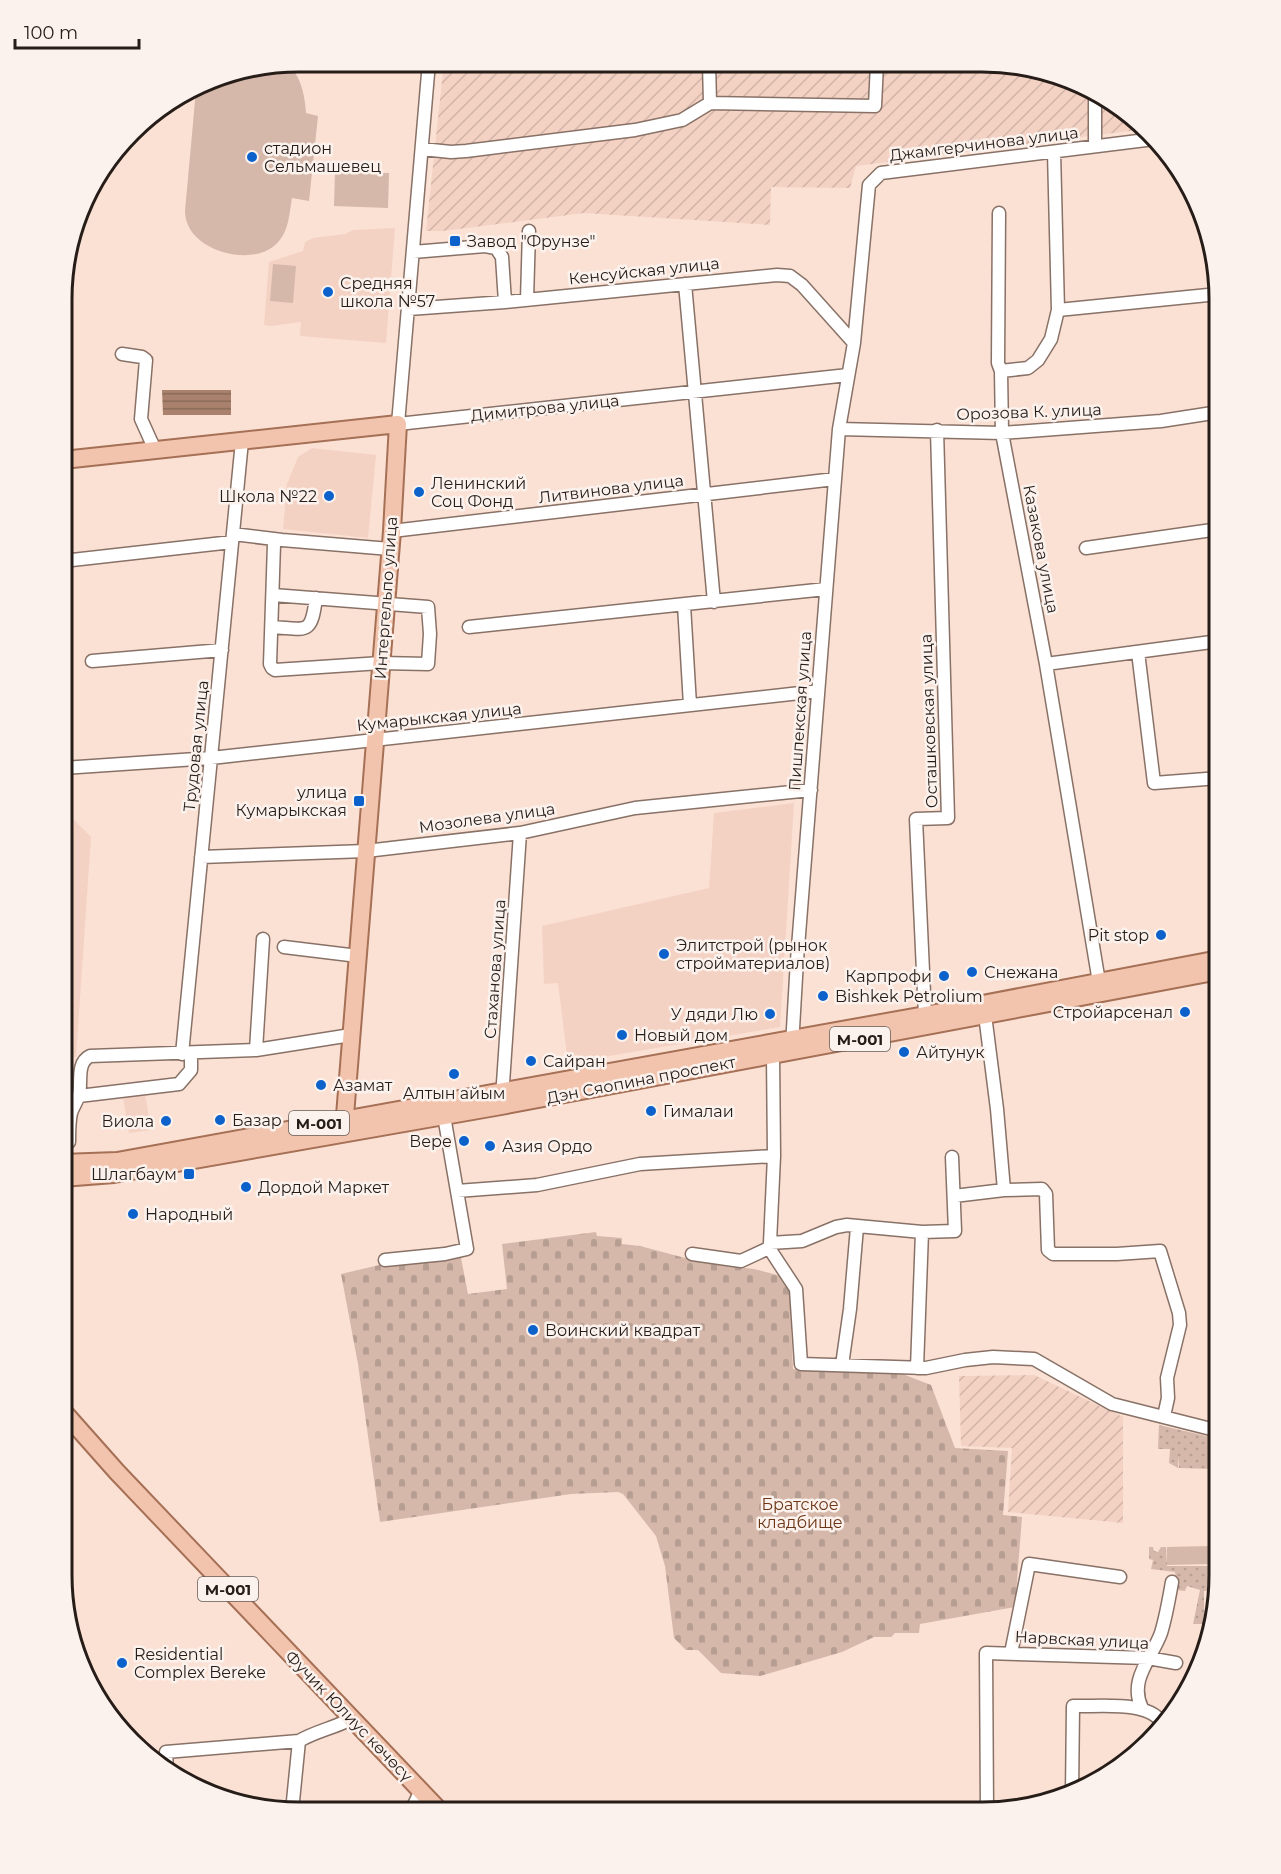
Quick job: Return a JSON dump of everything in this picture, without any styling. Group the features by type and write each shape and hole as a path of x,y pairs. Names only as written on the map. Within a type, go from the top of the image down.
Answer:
{"main road":[{"name":"Димитрова улица","path":"72,459 398,424"},
{"name":"Интергельпо улица","path":"344,1126 392,531 398,424"},
{"name":"Дэн Сяопина проспект","path":"72,1163 117,1161 772,1055 792,1045 925,1015 985,1009 1099,982 1209,960"},
{"name":"Дэн Сяопина проспект","path":"72,1177 114,1174 344,1126 444,1116 502,1099 985,1009 1209,973"},
{"path":"72,1187 114,1174"},
{"name":"Фучик Юлиус көчөсү","path":"72,1421 117,1472 432,1802"}],"street":[{"name":"Интергельпо улица","path":"398,424 428,72"},
{"path":"709,72 710,103"},
{"path":"422,149 466,151 635,130 682,120 710,103 875,106 877,72"},
{"path":"1095,102 1095,146"},
{"name":"Джамгерчинова улица","path":"848,375 854,343 869,185 881,173 1143,140"},
{"path":"1001,371 1028,368 1038,360 1051,339 1058,310 1054,152"},
{"name":"Казакова улица","path":"999,213 998,363 1001,371 1002,433 1046,664 1099,982"},
{"path":"527,300 529,231"},
{"path":"413,252 485,246 496,248 502,257 505,302"},
{"name":"Кенсуйская улица","path":"409,309 527,300 777,275 790,276 802,285 854,343"},
{"path":"685,284 714,602"},
{"path":"1058,310 1209,295"},
{"path":"122,354 142,357 146,360 141,418 155,450"},
{"name":"Димитрова улица","path":"398,424 848,375"},
{"name":"Пишпекская улица","path":"792,1045 839,429 848,375"},
{"name":"Орозова К. улица","path":"839,429 1002,433 1161,421 1209,414"},
{"name":"Осташковская улица","path":"925,1015 916,819 948,818 937,430"},
{"name":"Трудовая улица","path":"79,1096 179,1084 191,1070 186,1054 201,857 242,441"},
{"name":"Литвинова улица","path":"392,531 835,479"},
{"path":"1086,549 1209,531"},
{"path":"72,560 232,538 390,549"},
{"path":"273,595 428,607 430,634 428,664 381,663 275,670 270,664 274,544"},
{"path":"469,627 826,590"},
{"path":"272,627 301,629 308,626 312,622 316,598"},
{"path":"684,605 690,705"},
{"path":"1046,664 1209,643"},
{"path":"92,661 222,650"},
{"path":"1138,652 1154,783 1209,779"},
{"name":"Кумарыкская улица","path":"72,767 211,758 818,691"},
{"name":"Мозолева улица","path":"201,857 366,851 520,833 636,808 811,790"},
{"name":"Стаханова улица","path":"502,1099 520,833"},
{"path":"256,1050 263,939"},
{"path":"284,947 358,956"},
{"path":"985,1009 1004,1190"},
{"path":"72,1109 79,1096 81,1064 90,1056 256,1050 351,1035"},
{"path":"772,1055 774,1156 770,1246 796,1289 801,1364 917,1368 993,1358 1034,1359 1112,1404 1209,1428"},
{"path":"385,1260 445,1254 467,1249 444,1116"},
{"path":"457,1191 537,1185 640,1164 774,1156"},
{"path":"692,1254 741,1261 770,1246 802,1241 836,1227 922,1232 955,1230 952,1157"},
{"path":"954,1196 1004,1190 1041,1189 1046,1194 1048,1250 1053,1254 1160,1251 1179,1313 1180,1324 1168,1371 1168,1398 1164,1416"},
{"path":"842,1365 850,1310 857,1227"},
{"path":"917,1368 922,1232"},
{"path":"1011,1653 1029,1564 1120,1578"},
{"path":"1142,1708 1137,1698 1137,1691 1142,1668 1158,1640 1172,1582"},
{"name":"Нарвская улица","path":"987,1802 986,1653 1148,1658 1176,1663"},
{"path":"1072,1784 1073,1706 1142,1708 1155,1713 1158,1718"},
{"path":"166,1759 166,1752 299,1741 351,1719"},
{"path":"293,1802 299,1741"},
{"path":"415,1802 421,1790"}],"shaded area":[{"path":"443,72 996,72 1026,76 1069,89 1108,110 1134,130 856,166 850,188 771,187 770,225 584,213 443,231 426,231"},
{"name":"Средняя школа №57","path":"395,228 386,343 300,336 301,322 264,325 269,262 303,251 305,242 313,238 345,234 353,230"},
{"path":"162,390 231,390 231,415 163,415"},
{"name":"Школа №22","path":"312,448 376,455 368,538 283,529 287,484 298,457"},
{"name":"Элитстрой (рынок стройматериалов)","path":"794,803 780,1027 568,1063 558,983 544,984 542,926 709,888 714,813"},
{"path":"72,818 91,837 76,1057 72,1057"},
{"path":"145,1093 151,1130 129,1133 123,1097"},
{"path":"1034,1375 1123,1417 1123,1523 1008,1512 1012,1448 961,1446 959,1376"}],"green space":[{"name":"стадион Сельмашевец","path":"294,72 303,93 306,113 318,116 309,201 292,198 288,224 283,236 274,246 264,252 253,255 227,253 203,243 194,235 187,223 185,211 195,97 226,84 255,76"},
{"path":"335,172 389,173 388,208 334,206"},
{"path":"273,264 296,266 293,303 270,301"},
{"name":"Братское кладбище","path":"596,1232 597,1236 622,1238 622,1244 640,1246 704,1263 754,1269 785,1277 789,1284 793,1369 900,1373 931,1385 955,1448 1008,1451 1003,1515 1022,1517 1015,1607 920,1624 919,1633 895,1633 891,1637 874,1637 842,1652 760,1676 721,1673 698,1650 686,1650 674,1638 665,1566 656,1536 623,1494 618,1492 571,1494 380,1522 358,1364 341,1274 392,1262 461,1258 468,1294 507,1289 502,1244"},
{"path":"1159,1425 1209,1437 1209,1469 1179,1468 1178,1456 1178,1468 1169,1463 1170,1449 1158,1449"},
{"path":"1209,1546 1209,1564 1167,1565 1167,1547"},
{"path":"1149,1547 1153,1547 1154,1551 1158,1552 1161,1547 1166,1547 1167,1566 1209,1566 1209,1591 1204,1591 1204,1624 1193,1624 1200,1590 1187,1586 1185,1591 1177,1590 1175,1572 1151,1569 1153,1560 1149,1559"}],"place":[{"name":"стадион Сельмашевец","path":"252,157"},
{"name":"Завод \"Фрунзе\"","path":"455,241"},
{"name":"Средняя школа №57","path":"328,292"},
{"name":"Ленинский Соц Фонд","path":"419,492"},
{"name":"Школа №22","path":"329,496"},
{"name":"улица Кумарыкская","path":"359,801"},
{"name":"Pit stop","path":"1161,935"},
{"name":"Элитстрой (рынок стройматериалов)","path":"664,954"},
{"name":"Снежана","path":"972,972"},
{"name":"Карпрофи","path":"944,976"},
{"name":"Bishkek Petrolium","path":"823,996"},
{"name":"Стройарсенал","path":"1185,1012"},
{"name":"У дяди Лю","path":"770,1014"},
{"name":"Новый дом","path":"622,1035"},
{"name":"Айтунук","path":"904,1052"},
{"name":"Сайран","path":"531,1061"},
{"name":"Алтын айым","path":"454,1074"},
{"name":"Азамат","path":"321,1085"},
{"name":"Гималаи","path":"651,1111"},
{"name":"Базар","path":"220,1120"},
{"name":"Виола","path":"166,1121"},
{"name":"Вере","path":"464,1141"},
{"name":"Азия Ордо","path":"490,1146"},
{"name":"Шлагбаум","path":"189,1174"},
{"name":"Дордой Маркет","path":"246,1187"},
{"name":"Народный","path":"133,1214"},
{"name":"Воинский квадрат","path":"533,1330"},
{"name":"Residential Complex Bereke","path":"122,1663"}]}
